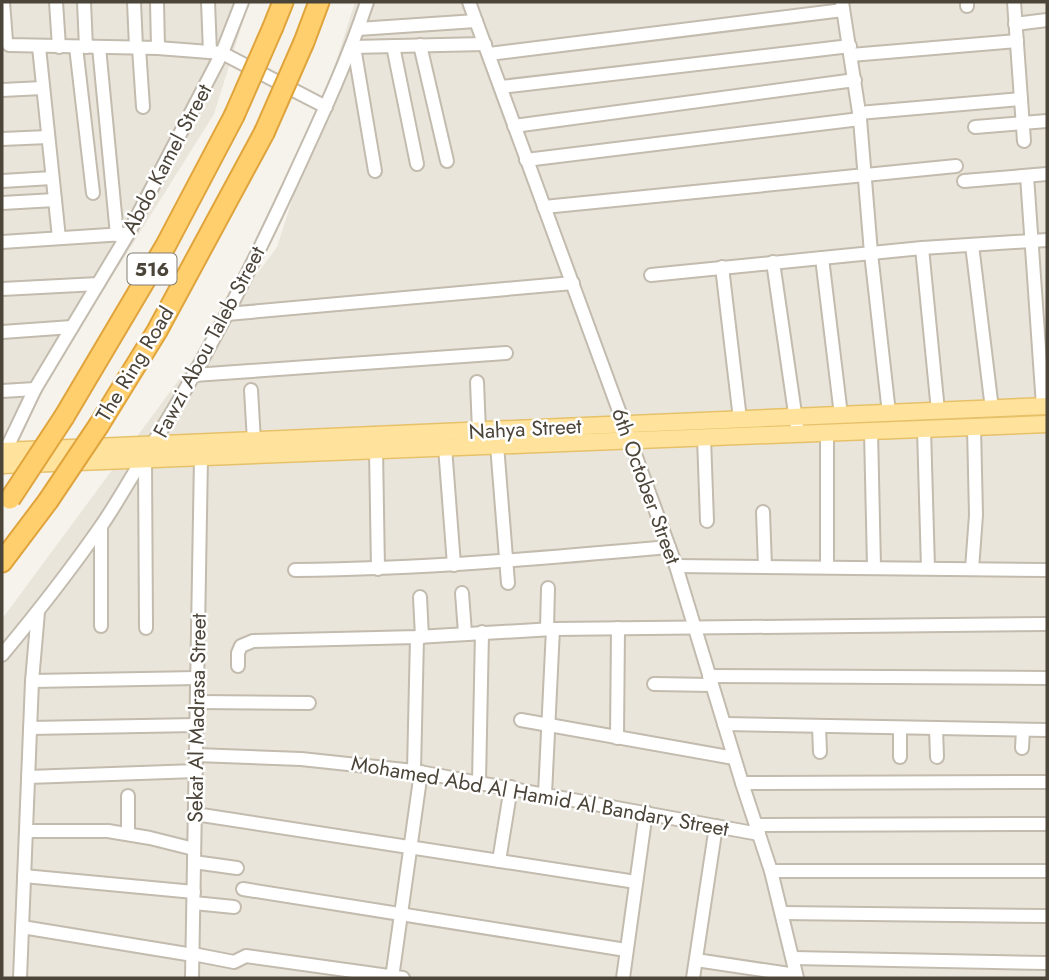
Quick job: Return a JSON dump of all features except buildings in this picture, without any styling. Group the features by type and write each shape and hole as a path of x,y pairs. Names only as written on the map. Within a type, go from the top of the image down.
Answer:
{"highway":[{"name":"The Ring Road","path":"6,504 64,417 166,245 234,116 283,2"},
{"name":"The Ring Road","path":"2,562 48,501 99,425 157,331 264,133 319,2"}],"main road":[{"name":"Nahya Street","path":"3,456 201,457 376,450 413,441 479,431 1045,406"},
{"name":"Nahya Street","path":"147,455 254,441 413,441 445,447 1047,424"}],"street":[{"path":"3,2 4,37 9,45 158,48 216,53 326,107"},
{"path":"56,2 59,47"},
{"path":"84,2 93,193"},
{"path":"134,2 142,107"},
{"path":"157,2 158,48"},
{"path":"208,2 216,53"},
{"name":"Abdo Kamel Street","path":"3,456 35,389 98,284 242,2"},
{"name":"Fawzi Abou Taleb Street","path":"2,655 101,527 194,375 227,314 326,107 353,47 367,2"},
{"name":"6th October Street","path":"469,2 676,566 741,783 771,871 797,977"},
{"path":"1014,2 1024,141"},
{"path":"375,171 353,47 420,45 487,49 842,6 860,116 871,253 889,413"},
{"path":"1015,24 1047,20"},
{"path":"358,29 476,21"},
{"path":"500,88 851,51 1017,41"},
{"path":"420,45 447,160"},
{"path":"393,46 417,164"},
{"path":"38,47 59,238"},
{"path":"2,242 122,234 87,47"},
{"path":"514,126 855,80"},
{"path":"2,90 43,88"},
{"path":"526,160 860,116 1021,99"},
{"path":"975,127 1047,121"},
{"path":"2,139 48,137"},
{"path":"544,207 956,166"},
{"path":"964,181 1047,174"},
{"path":"1027,176 1045,406"},
{"path":"2,181 52,178"},
{"path":"2,203 55,200"},
{"path":"651,275 922,248 1047,240"},
{"path":"972,245 992,409"},
{"path":"922,248 938,411"},
{"path":"822,258 841,415"},
{"path":"773,262 798,435"},
{"path":"722,267 740,419"},
{"path":"227,314 573,283"},
{"path":"2,289 98,284"},
{"path":"2,332 72,327"},
{"path":"194,375 506,353"},
{"path":"477,382 479,431"},
{"path":"2,391 35,389"},
{"path":"251,390 254,441"},
{"path":"972,569 975,515 974,427"},
{"path":"925,429 928,568"},
{"path":"872,431 874,568"},
{"path":"827,433 827,567"},
{"path":"704,439 706,521"},
{"path":"497,445 508,583"},
{"path":"445,447 454,565"},
{"path":"376,450 378,569"},
{"path":"146,628 147,455"},
{"name":"Sekat Al Madrasa Street","path":"192,978 201,457"},
{"path":"764,512 765,567"},
{"path":"101,527 101,625"},
{"path":"295,570 378,569 506,562 669,547"},
{"path":"676,566 1047,569"},
{"path":"545,794 550,629 548,588"},
{"path":"461,593 464,633"},
{"path":"22,927 234,962 246,956 395,978 418,771 420,597"},
{"path":"20,978 32,681 38,611"},
{"path":"238,666 241,646 253,641 420,637 550,629 1047,624"},
{"path":"617,738 618,628"},
{"path":"479,782 482,632"},
{"path":"32,681 197,678"},
{"path":"654,684 710,680 1047,678"},
{"path":"197,702 309,703"},
{"path":"522,720 734,758"},
{"path":"724,724 1047,730"},
{"path":"30,728 197,725"},
{"path":"819,727 820,752"},
{"path":"900,729 900,757"},
{"path":"936,729 937,757"},
{"path":"1022,748 1023,730"},
{"name":"Mohamed Abd Al Hamid Al Bandary Street","path":"196,755 300,759 418,771 716,826 757,829 1047,824"},
{"path":"28,777 196,771"},
{"path":"741,783 1047,782"},
{"path":"499,861 511,787"},
{"path":"128,796 128,833"},
{"path":"623,978 646,812"},
{"path":"195,814 636,882"},
{"path":"693,978 716,826"},
{"path":"26,831 128,833 237,868"},
{"path":"771,871 1047,871"},
{"path":"24,876 194,897 234,907"},
{"path":"243,889 626,950"},
{"path":"782,914 1047,916"},
{"path":"793,958 1047,963"},
{"path":"696,960 797,977"}],"shaded area":[{"path":"2,2 249,2 214,114 16,430 2,448"},
{"path":"355,2 1047,2 1047,978 2,978 2,619 277,247"}]}
